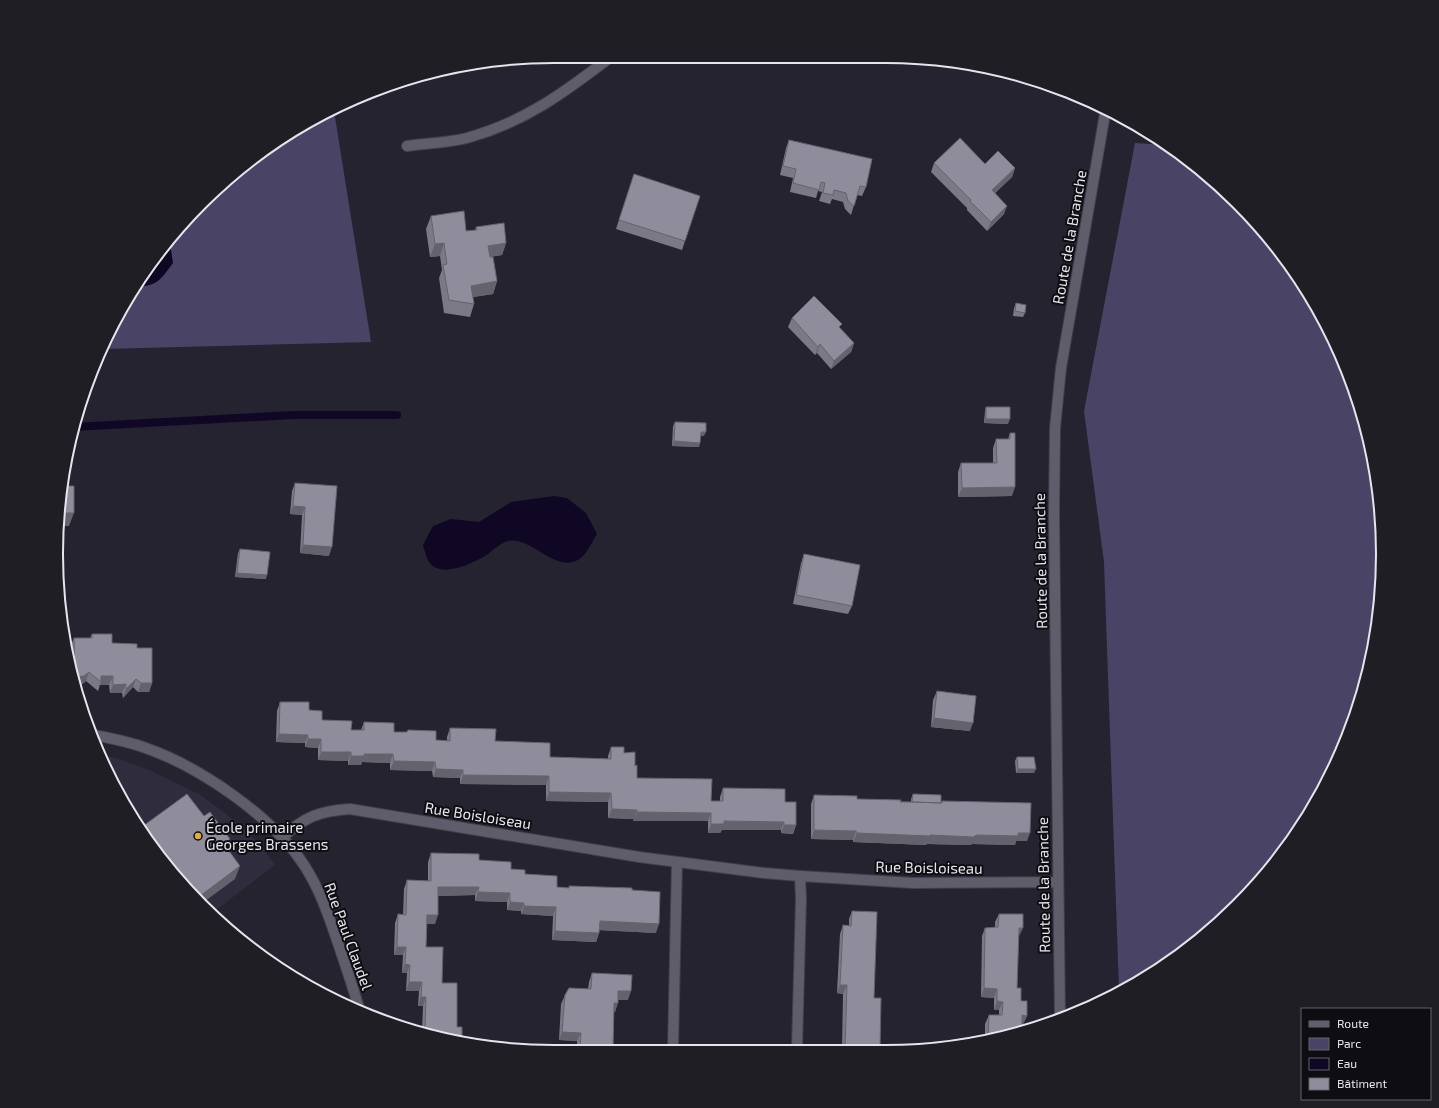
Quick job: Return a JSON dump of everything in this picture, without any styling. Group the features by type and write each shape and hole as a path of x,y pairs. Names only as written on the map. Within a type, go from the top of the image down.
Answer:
{"street":[{"path":"407,146 465,138 514,120 551,101 603,63"},
{"name":"Route de la Branche","path":"1060,1013 1054,499 1055,428 1062,362 1105,115"},
{"name":"Rue Paul Claudel","path":"98,736 144,748 183,765 226,791 258,816 282,838 304,865 320,894 358,1004"},
{"name":"Rue Boisloiseau","path":"282,838 301,821 312,816 326,812 350,810 677,862 800,876 912,883 1058,882"},
{"path":"673,1045 677,862"},
{"path":"797,1045 801,899 800,876"}],"shaded area":[{"name":"École primaire Georges Brassens","path":"107,756 117,758 149,770 199,794 224,812 258,842 275,865 216,910 185,878 164,853 129,800"}],"green space":[{"path":"335,115 371,342 108,349 129,308 164,255 207,207 255,164 308,129"},
{"path":"1135,143 1155,144 1184,164 1209,185 1254,230 1275,255 1310,309 1339,366 1350,396 1367,458 1375,522 1375,586 1367,650 1350,712 1339,742 1310,800 1275,853 1232,901 1184,944 1158,962 1119,985 1104,562 1084,411"}],"water":[{"path":"171,247 173,263 158,281 143,286"},
{"path":"554,496 567,498 586,513 597,534 584,555 575,561 565,563 546,556 518,541 508,541 500,544 482,558 458,568 441,569 434,567 429,562 423,545 433,526 451,519 479,522 511,502"}],"building":[{"path":"960,138 985,164 998,151 1015,168 992,190 1007,206 991,222 934,163"},
{"path":"789,140 872,159 866,187 860,186 854,206 848,201 846,193 834,190 833,195 823,193 825,183 821,182 819,190 793,183 796,169 783,166"},
{"path":"634,174 700,196 685,241 619,220"},
{"path":"464,211 466,231 477,230 476,227 504,223 506,243 488,246 490,257 493,257 497,281 471,286 474,304 449,300 443,265 447,264 444,243 435,244 431,216"},
{"path":"814,296 842,324 839,327 854,343 834,361 820,344 818,347 792,318"},
{"path":"1016,303 1026,305 1025,313 1015,311"},
{"path":"986,407 1010,407 1010,419 986,419"},
{"path":"675,422 706,423 706,432 701,432 700,443 674,441"},
{"path":"1010,433 1015,433 1015,487 962,488 961,463 997,463 996,439 1010,439"},
{"path":"295,483 337,486 332,547 303,545 305,507 293,506"},
{"path":"68,486 74,486 74,513 65,513"},
{"path":"240,549 270,552 267,575 237,573"},
{"path":"804,554 860,565 852,606 796,595"},
{"path":"92,634 112,634 112,643 137,644 137,648 152,648 152,683 141,683 136,679 126,689 126,684 113,685 113,676 101,676 101,682 89,672 84,676 79,677 75,660 74,638 92,638"},
{"path":"937,691 976,696 973,723 934,718"},
{"path":"280,702 309,702 309,710 322,711 322,720 352,721 351,730 364,730 364,722 394,723 394,732 407,732 408,730 436,731 436,740 450,741 450,728 496,729 495,741 550,743 550,757 611,759 611,747 624,747 624,753 635,752 637,778 712,779 711,801 723,801 723,788 785,789 785,802 796,802 796,825 784,825 784,822 724,821 724,824 711,824 711,813 637,812 637,810 612,809 611,793 549,792 549,776 463,775 463,770 436,769 435,762 394,761 393,754 364,754 364,756 351,756 351,752 321,752 321,739 308,739 308,735 279,734"},
{"path":"1017,757 1034,757 1036,769 1018,769"},
{"path":"187,794 204,816 210,812 230,839 224,844 240,866 201,895 164,853 145,825"},
{"path":"913,794 941,795 941,803 912,802"},
{"path":"814,795 857,796 857,799 901,800 900,802 942,803 942,801 1031,803 1030,833 1018,833 1018,836 976,835 974,837 814,830"},
{"path":"431,853 479,854 479,860 511,862 511,869 525,870 525,874 557,876 557,887 632,888 632,890 660,892 659,924 600,921 599,933 555,931 556,907 524,906 524,903 510,902 510,893 478,892 479,887 438,887 438,915 427,915 426,947 443,947 442,983 457,983 457,1027 462,1027 462,1037 458,1036 425,1027 426,997 421,997 422,982 409,982 410,965 405,964 406,947 397,947 398,914 406,915 407,880 431,881"},
{"path":"852,911 877,912 874,998 881,998 880,1045 845,1045 847,985 840,985 843,925 851,926"},
{"path":"999,914 1023,914 1023,928 1019,928 1017,988 1021,988 1021,1001 1027,1001 1027,1016 1022,1015 1022,1025 988,1034 989,1015 1002,1015 1003,1002 997,1001 997,989 984,988 985,928 998,927"},
{"path":"592,973 632,975 631,991 618,991 618,1003 614,1003 613,1045 580,1045 581,1033 562,1032 565,995 569,988 591,989"}],"waterway":[{"path":"80,427 293,415 397,415"}],"place":[{"name":"École primaire Georges Brassens","path":"198,836"}]}
